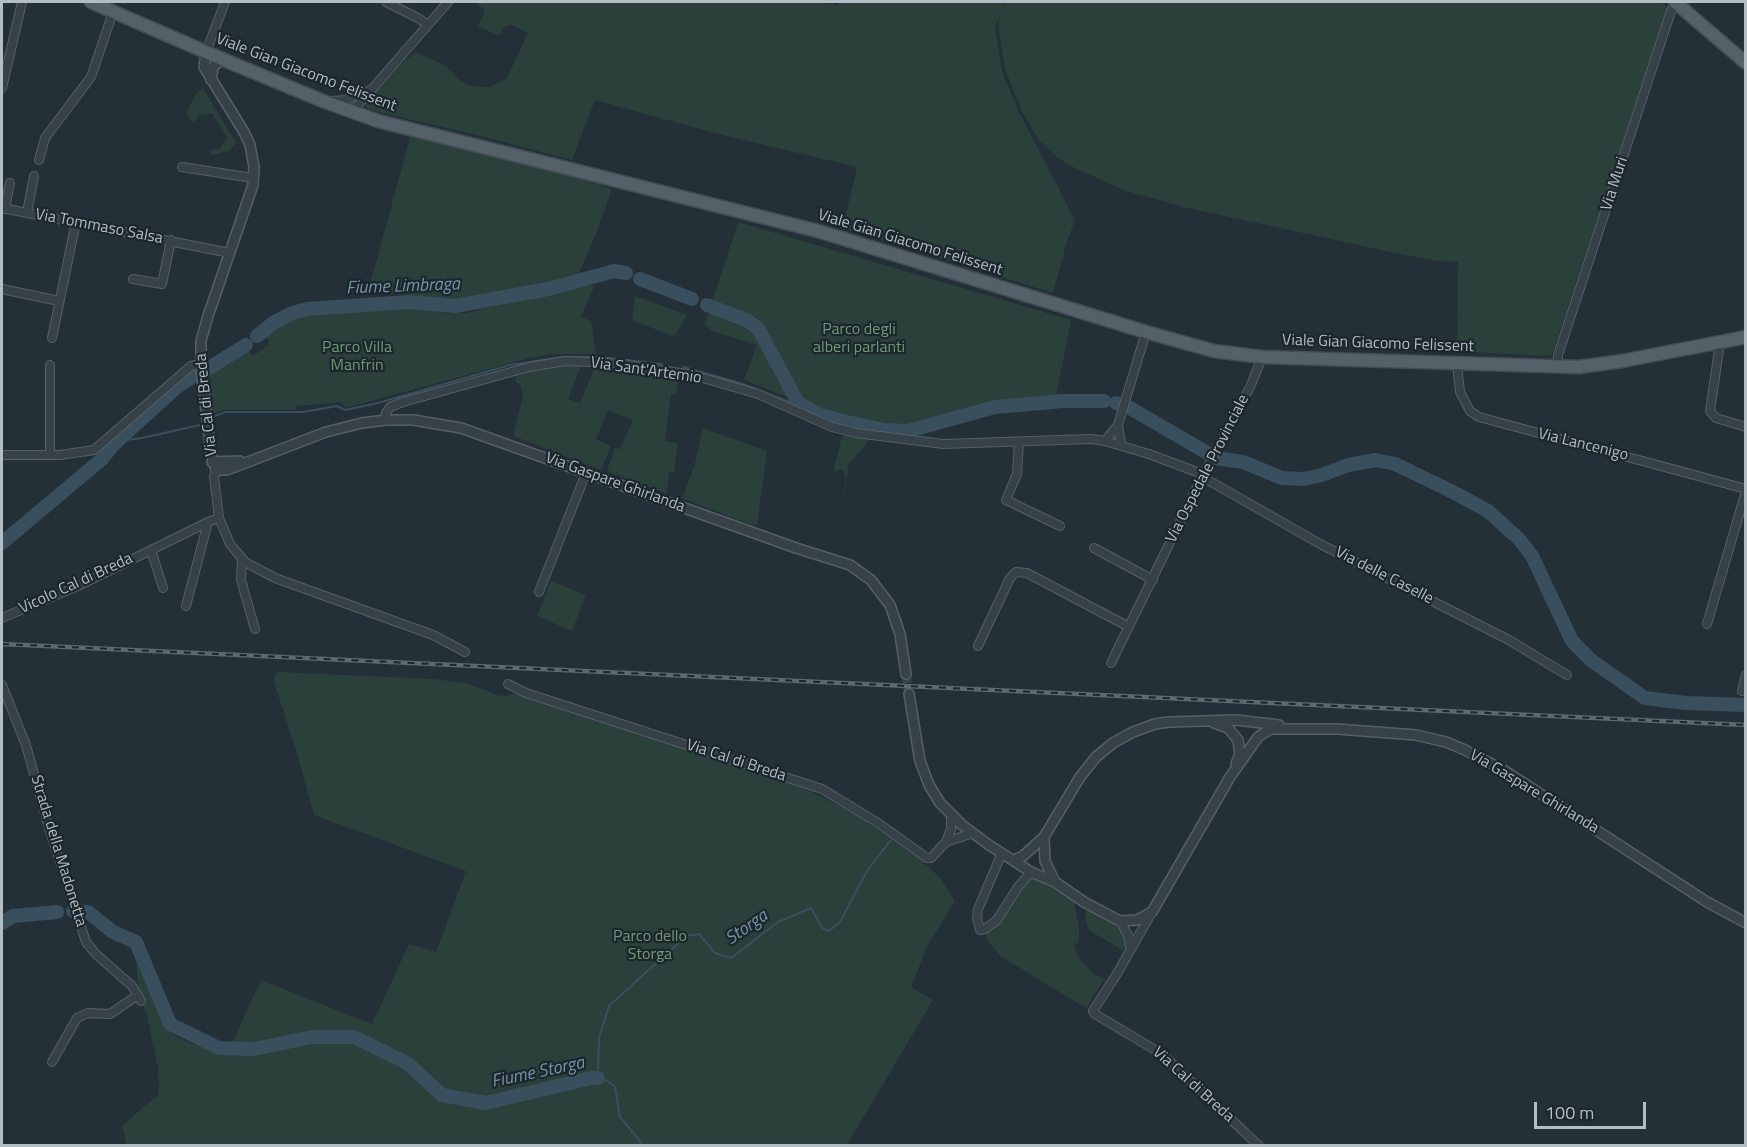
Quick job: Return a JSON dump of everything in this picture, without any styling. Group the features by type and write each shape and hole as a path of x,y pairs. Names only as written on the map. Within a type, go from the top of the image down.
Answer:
{"main road":[{"name":"Viale Gian Giacomo Felissent","path":"91,2 323,101 387,124 818,231 1214,351 1262,357 1558,367 1608,364 1746,337"},
{"path":"1675,2 1746,63"}],"street":[{"path":"2,88 22,2"},
{"path":"206,52 225,2"},
{"path":"386,2 428,25"},
{"path":"352,112 448,2"},
{"name":"Via Muri","path":"1558,367 1558,355 1675,2"},
{"path":"39,160 45,138 91,76 112,12"},
{"name":"Via Cal di Breda","path":"206,52 204,67 238,120 250,145 254,178 201,341 200,364 219,518 230,544 242,560 256,570 433,635 465,652"},
{"path":"212,80 213,68 222,59"},
{"path":"323,101 346,100 372,88"},
{"path":"182,167 254,178"},
{"name":"Via Tommaso Salsa","path":"27,213 34,176"},
{"name":"Via Tommaso Salsa","path":"10,183 3,209 230,253"},
{"path":"52,338 76,222"},
{"name":"Via Tommaso Salsa","path":"133,279 162,284 171,240"},
{"path":"2,289 59,301"},
{"path":"1105,441 1118,425 1146,332"},
{"path":"1720,343 1711,413 1716,418 1746,427"},
{"name":"Via Ospedale Provinciale","path":"1111,663 1203,475 1251,385 1262,357"},
{"name":"Via Sant'Artemio","path":"386,417 390,407 403,402 510,371 565,362 596,362 673,371 700,377 758,394 832,427 856,433 932,444 1091,439 1121,444 1203,475"},
{"path":"50,364 50,455"},
{"path":"2,456 88,452 99,447 191,366 200,364"},
{"name":"Via Lancenigo","path":"1457,364 1460,392 1470,411 1479,417 1746,490"},
{"name":"Via Gaspare Ghirlanda","path":"214,466 253,459 344,427 386,417 447,425 850,565 871,580 890,605 897,623 906,674"},
{"path":"1118,425 1121,444"},
{"path":"1019,442 1017,474 1006,500 1060,526"},
{"path":"539,592 586,473"},
{"name":"Via delle Caselle","path":"1203,475 1206,479 1322,545 1509,640 1567,675"},
{"path":"1707,624 1746,490"},
{"name":"Vicolo Cal di Breda","path":"2,618 78,586 219,518"},
{"path":"186,606 208,522"},
{"path":"1094,548 1153,580"},
{"name":"Vicolo Cal di Breda","path":"151,550 163,588"},
{"name":"Via Cal di Breda","path":"242,560 241,580 255,629"},
{"path":"978,646 1010,578 1016,572 1027,573 1129,627"},
{"path":"1742,691 1746,675"},
{"name":"Via Cal di Breda","path":"508,684 526,693 822,789 878,823 927,858 931,858 946,842 973,834"},
{"name":"Strada della Madonetta","path":"2,685 26,745 49,828 86,942 132,986 139,998 110,1014 88,1013 77,1018 52,1062"},
{"path":"909,694 916,745 924,774 934,795 951,816 973,834 1031,872 1055,882 1103,913 1120,921 1137,920 1152,912"},
{"name":"Via Gaspare Ghirlanda","path":"1014,860 1023,856 1044,837 1080,777 1096,757 1113,743 1155,724 1236,720 1416,735 1446,742 1505,771 1707,902 1746,923"},
{"name":"Via Gaspare Ghirlanda","path":"1200,721 1228,728 1238,740 1240,754 1230,777"},
{"name":"Via Gaspare Ghirlanda","path":"1093,1011 1230,777 1258,737 1270,729 1299,727"},
{"path":"946,842 951,829 951,816"},
{"path":"1044,837 1045,861 1055,882"},
{"path":"1002,853 978,909 977,918 980,930 986,929 997,920 1018,887 1031,872"},
{"path":"1120,921 1129,937 1129,951"},
{"name":"Via Cal di Breda","path":"1093,1011 1162,1054 1259,1146"}],"green space":[{"path":"475,2 818,2 838,5 838,2 1004,2 995,27 1002,71 1019,112 1075,220 1053,293 843,228 857,167 718,134 595,100 572,160 369,110 365,104 401,64 416,52 444,65 470,86 490,87 507,78 528,33 512,25 504,27 499,36 478,26 485,10"},
{"path":"1005,2 1660,2 1666,6 1667,11 1552,355 1543,356 1457,351 1458,262 1437,261 1395,253 1188,208 1126,191 1058,158 1039,140 1021,110 1005,69 998,24"},
{"path":"203,88 236,143 229,151 212,155 209,151 220,148 228,138 212,113 200,115 193,123 186,113 197,92"},
{"path":"411,134 528,162 612,189 576,280 497,295 438,302 412,295 368,292"},
{"name":"Parco degli alberi parlanti","path":"738,222 1071,320 1056,396 988,406 929,424 901,429 835,416 799,399 790,398 744,380 757,345 712,331 705,324"},
{"name":"Parco Villa Manfrin","path":"587,283 594,287 581,317 591,321 596,354 549,354 345,408 342,402 296,406 296,410 225,410 210,415 205,375 209,375 209,370 246,350 253,356 268,345 269,340 264,335 298,315 399,306 421,306 444,313 466,313"},
{"path":"635,296 687,315 676,334 672,336 632,320"},
{"path":"567,365 581,366 568,399 580,403 594,369 679,380 676,394 671,394 665,441 678,443 674,472 669,472 667,494 607,471 615,448 620,449 633,420 608,410 596,439 611,446 601,470 513,436 523,396 514,372"},
{"path":"703,428 767,451 757,525 682,498 694,467"},
{"path":"846,434 868,438 868,442 849,464 843,504 846,476 839,469 833,473 842,436"},
{"path":"551,581 586,595 572,631 537,616"},
{"name":"Parco dello Storga","path":"279,672 434,679 465,683 496,695 519,693 534,701 800,786 853,813 919,858 941,879 955,901 928,945 911,987 933,1000 847,1145 127,1146 122,1126 159,1094 158,1068 147,1015 138,990 136,956 160,1018 171,1033 182,1040 211,1050 226,1054 250,1054 248,1045 232,1043 261,980 372,1024 409,944 436,952 466,871 314,815 274,682 275,675"},
{"path":"1030,877 1038,878 1072,898 1074,902 1079,928 1079,943 1074,944 1077,955 1091,972 1102,978 1106,977 1086,1008 1000,956 986,938 986,931"},
{"path":"1086,909 1091,909 1122,930 1125,945 1122,950 1089,930 1085,919"}],"waterway":[{"name":"Fiume Limbraga","path":"257,336 273,323 292,313 307,309 410,302 455,306 548,289 614,271 626,273"},
{"name":"Fiume Limbraga","path":"640,279 692,299"},
{"name":"Fiume Limbraga","path":"707,305 746,320 758,328 798,403 818,414 838,420 884,430 908,431 995,407 1063,401 1104,401"},
{"name":"Fiume Limbraga","path":"209,368 246,345"},
{"path":"212,417 226,412 303,412 337,406 345,410 378,403 510,365 562,357 599,357 662,364"},
{"path":"684,367 743,384 792,403 798,403"},
{"name":"Fiume Limbraga","path":"2,543 102,459 114,444 178,386 198,374"},
{"name":"Fiume Limbraga","path":"1116,403 1130,408 1216,458 1243,462 1282,478 1304,479 1348,465 1376,460 1395,464 1488,511 1519,539 1532,556 1572,641 1592,661 1645,698 1686,703 1746,705"},
{"path":"118,441 200,425"},
{"name":"Storga","path":"644,1146 620,1117 615,1087 608,1081 598,1078 599,1037 609,1006 686,936 699,934 715,953 731,958 778,922 811,908 823,929 829,931 840,922 867,871 890,841"},
{"name":"Fiume Storga","path":"73,911 88,912 113,932 136,942 170,1024 219,1048 254,1049 312,1037 354,1037 407,1063 442,1095 486,1103 598,1078"},
{"name":"Fiume Storga","path":"2,923 13,916 57,912"}],"tunnel":[{"path":"906,674 909,694"}],"railway":[{"path":"2,644 1746,725"}]}
